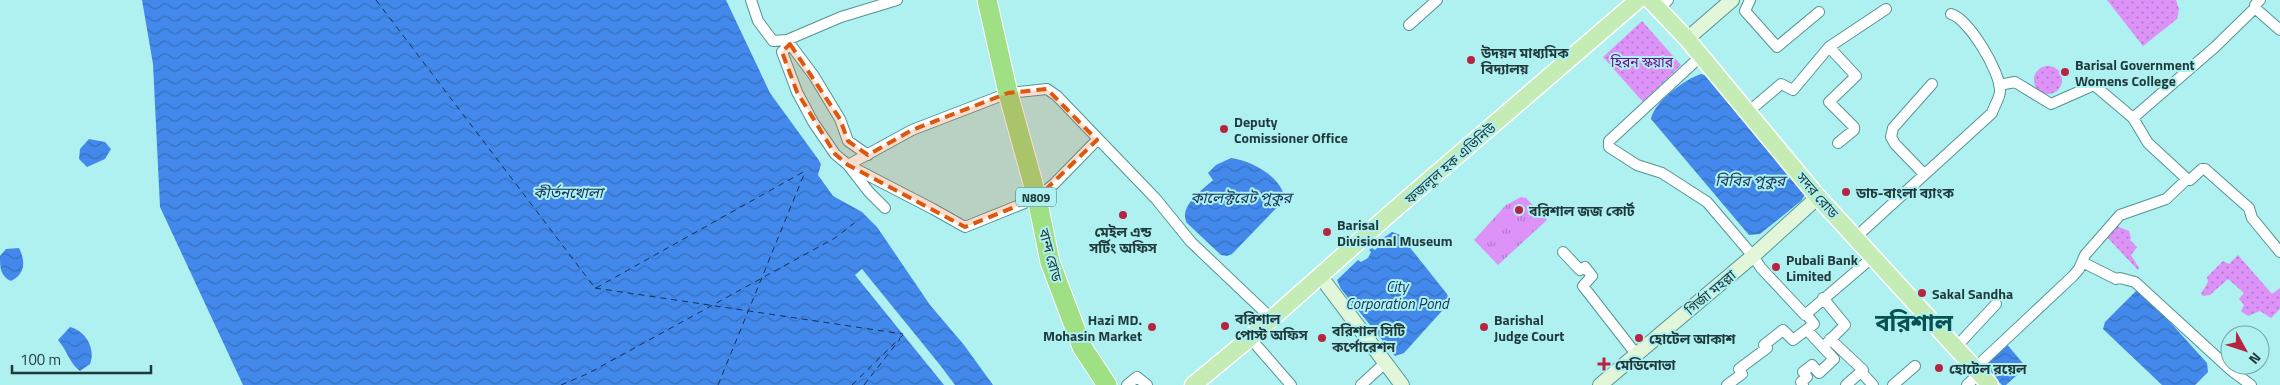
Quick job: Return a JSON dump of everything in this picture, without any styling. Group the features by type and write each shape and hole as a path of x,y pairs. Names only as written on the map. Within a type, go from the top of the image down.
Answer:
{"highway":[{"name":"বান্দ রোড","path":"987,0 1008,94 1037,198 1050,262 1082,347 1107,385"}],"main road":[{"name":"ফজলুল হক এভিনিউ","path":"1194,385 1321,277 1393,211 1638,0"},
{"path":"1687,38 1732,0"},
{"name":"সদর রোড","path":"1659,3 1818,197 1982,375"},
{"name":"গির্জা মহল্লা","path":"1600,385 1753,256 1818,197"},
{"path":"1321,277 1402,385"}],"street":[{"path":"751,0 758,20 773,41 788,42 841,18 897,0"},
{"path":"1409,25 1437,0"},
{"path":"1750,0 1745,11 1777,47 1819,12"},
{"path":"2133,118 2215,47 2258,4 2280,30"},
{"path":"1748,112 1781,84 1793,90 1829,47 1886,9"},
{"path":"1856,237 1992,113 2000,93 1999,85 1977,36 1957,15 1951,14"},
{"path":"788,42 814,76 840,119 848,141 868,155"},
{"path":"788,42 782,52 798,92 813,122 832,150 848,165 869,192 885,208"},
{"path":"1829,47 1856,76 1829,102 1854,127 1854,130 1838,143"},
{"path":"1701,56 1609,140 1609,147 1637,165 1662,173 1707,202 1753,256 1760,268 1814,324 1793,340 1783,330 1764,345 1768,348 1739,369 1742,374 1727,385"},
{"path":"1999,85 2015,82 2051,104 2094,84 2133,118 2148,143 2189,180"},
{"path":"1924,174 1895,144 1891,137 1893,128 1932,84"},
{"path":"848,165 912,130 1008,94 1047,89 1057,96 1156,200 1191,242 1272,319"},
{"path":"848,165 965,227 1037,198 1054,184 1097,140"},
{"path":"1967,385 1982,375 2073,276 2085,255 2120,215 2166,199 2186,180 2189,180 2202,169 2206,169 2249,208 2252,218 2280,252"},
{"path":"1564,252 1580,270 1585,267 1592,276 1583,286 1636,354"},
{"path":"1806,314 1874,256"},
{"path":"2082,262 2116,279 2120,278 2135,282 2232,371 2251,385"},
{"path":"1823,298 1845,325 1823,347"},
{"path":"1956,347 1996,304"},
{"path":"1803,385 1801,382 1807,377 1803,372 1812,365 1819,373 1834,359 1807,330"},
{"path":"1250,338 1291,385"},
{"path":"1830,339 1863,370 1861,372 1873,385"},
{"path":"1361,385 1385,363"},
{"path":"1893,385 1915,366"},
{"path":"1846,385 1861,372"},
{"path":"1127,385 1137,377 1147,385"}],"highlighted area":[{"path":"790,44 840,119 848,141 868,155 912,130 1008,93 1047,89 1097,140 1037,198 965,227 848,165 835,154 797,92 782,52"}],"green space":[{"path":"2107,0 2176,0 2179,9 2177,19 2143,46"},
{"name":"হিরন স্কয়ার","path":"1642,21 1681,65 1643,102 1603,57"},
{"path":"2048,66 2058,70 2062,80 2058,90 2048,94 2038,90 2034,80 2038,70"},
{"path":"1521,197 1526,198 1547,220 1498,265 1474,240 1506,205"},
{"path":"2114,225 2129,231 2130,240 2137,247 2131,255 2139,268 2138,270 2105,235"},
{"path":"2238,255 2272,294 2280,288 2280,309 2271,318 2260,311 2248,316 2241,311 2244,305 2239,299 2244,293 2228,279 2210,295 2203,296 2201,294 2208,282 2207,277 2223,261 2229,264"}],"water":[{"name":"কীর্তনখোলা","path":"142,0 726,0 770,93 821,164 818,175 833,196 862,212 877,227 930,305 964,345 993,385 243,385 160,207 153,64"},
{"name":"বিবির পুকুর","path":"1701,74 1708,76 1804,188 1805,195 1801,201 1760,234 1749,235 1651,119 1653,112 1671,92"},
{"path":"89,139 105,142 111,149 105,159 87,167 79,159 80,149"},
{"name":"কালেক্টরেট পুকুর","path":"1231,158 1248,162 1272,177 1278,183 1285,199 1232,254 1227,256 1221,255 1187,223 1185,217 1188,205 1192,199 1213,180 1208,173 1216,165"},
{"name":"City Corporation Pond","path":"1392,232 1400,235 1447,294 1450,302 1404,353 1395,356 1341,289 1337,280 1358,260 1361,262 1368,258 1371,252 1369,250 1372,248 1375,250 1381,244 1379,241"},
{"path":"19,248 23,258 23,267 19,275 11,281 3,274 0,256 6,249"},
{"path":"2139,288 2207,363 2208,372 2195,385 2162,385 2103,329 2105,322"},
{"path":"70,327 81,332 91,347 92,358 90,364 80,371 73,364 58,340"},
{"path":"2005,342 2026,367 2006,385 2002,385 1982,364"}],"pier":[{"path":"862,269 955,385 944,385 855,275"}],"ferry route":[{"path":"376,0 595,288"},
{"path":"596,288 805,171"},
{"path":"718,385 805,172"},
{"path":"561,385 587,374 835,238 857,221"},
{"path":"595,288 903,334"},
{"path":"852,385 903,335"},
{"path":"864,385 900,339"}],"place":[{"name":"উদয়ন মাধ্যমিক বিদ্যালয়","path":"1471,60"},
{"name":"Barisal Government Womens College","path":"2065,72"},
{"name":"Deputy Comissioner Office","path":"1224,129"},
{"name":"ডাচ-বাংলা ব্যাংক","path":"1846,192"},
{"name":"বরিশাল জজ কোর্ট","path":"1519,210"},
{"name":"মেইল এন্ড সর্টিং অফিস","path":"1123,215"},
{"name":"Barisal Divisional Museum","path":"1327,232"},
{"name":"Pubali Bank Limited","path":"1776,267"},
{"name":"Sakal Sandha","path":"1922,293"},
{"name":"বরিশাল পোস্ট অফিস","path":"1225,326"},
{"name":"Hazi MD. Mohasin Market","path":"1152,327"},
{"name":"Barishal Judge Court","path":"1484,327"},
{"name":"বরিশাল সিটি কর্পোরেশন","path":"1322,338"},
{"name":"হোটেল আকাশ","path":"1639,338"},
{"name":"মেডিনোভা","path":"1604,364"},
{"name":"হোটেল রয়েল","path":"1939,368"}],"district":[{"name":"বরিশাল","path":"1914,322"}]}
